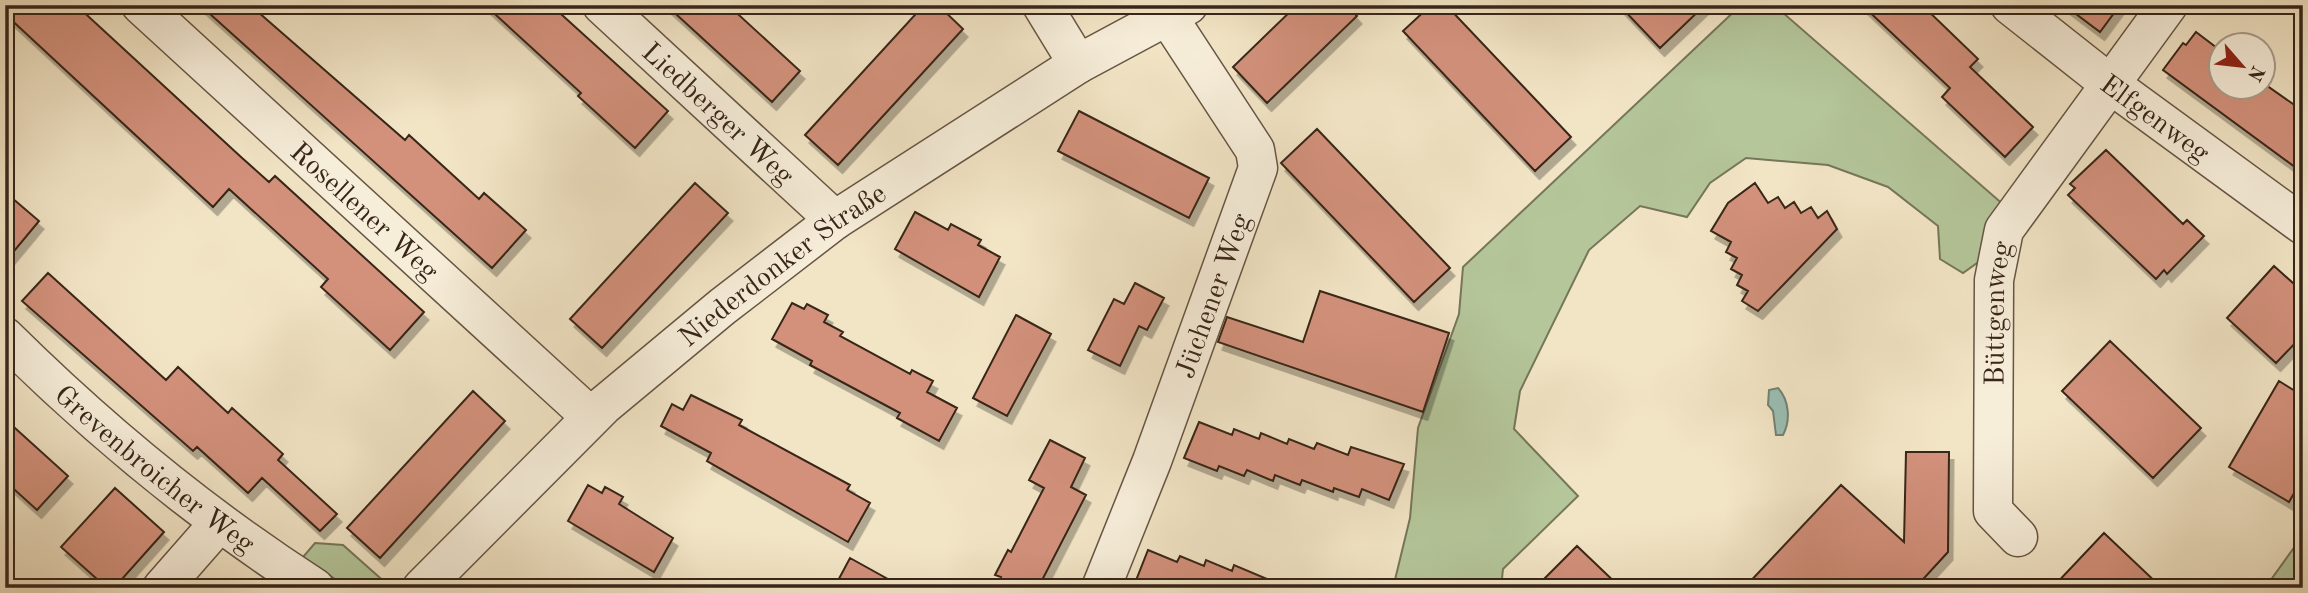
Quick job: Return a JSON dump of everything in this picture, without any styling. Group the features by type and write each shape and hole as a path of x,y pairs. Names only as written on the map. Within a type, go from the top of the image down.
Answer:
{"street":[{"name":"Rosellener Weg","path":"141,5 591,417"},
{"name":"Liedberger Weg","path":"602,5 835,220"},
{"path":"1042,5 1078,64"},
{"name":"Elfgenweg","path":"2010,5 2110,85 2303,225"},
{"name":"Büttgenweg","path":"2018,537 1993,511 1994,280 2004,230 2168,5"},
{"name":"Niederdonker Straße","path":"422,588 591,417 722,307 835,220 1078,64 1178,11"},
{"name":"Jüchener Weg","path":"1101,588 1152,461 1258,168 1255,150 1178,11"},
{"name":"Grevenbroicher Weg","path":"5,337 155,472 219,523 316,588"},
{"path":"162,588 219,523"}],"green space":[{"path":"1741,5 1774,5 2005,206 1984,258 1963,273 1940,259 1938,226 1888,187 1828,165 1746,158 1710,183 1687,217 1640,206 1589,250 1520,391 1514,429 1578,496 1503,569 1501,588 1393,588 1410,518 1418,428 1459,314 1463,267"},
{"path":"2303,535 2303,588 2265,588"},
{"path":"315,543 343,545 388,585 348,588 303,557"}],"water":[{"path":"1778,388 1785,398 1788,410 1783,435 1776,435 1773,411 1768,405 1769,390"}],"building":[{"path":"5,5 76,5 269,182 275,176 424,312 390,350 321,287 328,279 229,189 213,207 5,14"},
{"path":"200,5 250,5 405,140 409,135 479,199 484,193 526,230 492,268"},
{"path":"485,5 551,5 668,111 635,148 578,96 581,93"},
{"path":"666,5 728,5 800,71 772,102"},
{"path":"924,5 938,5 963,29 838,165 805,135"},
{"path":"1297,5 1347,5 1357,16 1267,103 1233,67"},
{"path":"1431,5 1446,5 1571,137 1535,171 1403,31"},
{"path":"1619,5 1705,5 1660,48"},
{"path":"1862,5 1922,5 1978,59 1970,67 2033,127 2005,157 1942,97 1950,88"},
{"path":"2064,5 2120,5 2100,32"},
{"path":"2196,32 2206,40 2206,102 2163,70 2183,43 2186,45"},
{"path":"2276,92 2303,111 2303,173 2206,102 2276,102"},
{"path":"1079,111 1209,178 1189,218 1058,151"},
{"path":"1317,129 1450,268 1414,302 1281,163"},
{"path":"2106,150 2183,224 2187,220 2204,236 2167,274 2164,270 2156,279 2068,195 2075,188 2070,184"},
{"path":"695,183 728,213 602,348 570,319"},
{"path":"1755,183 1768,203 1778,197 1785,208 1794,202 1801,213 1811,207 1818,218 1827,211 1837,229 1758,311 1742,301 1748,291 1737,285 1742,275 1731,269 1737,258 1726,252 1731,242 1711,231 1728,203"},
{"path":"5,192 39,221 5,262"},
{"path":"915,212 948,230 951,224 981,240 978,245 1000,257 979,297 895,249"},
{"path":"2274,266 2303,292 2303,335 2276,363 2227,318"},
{"path":"48,273 166,380 178,367 228,413 232,408 283,454 278,460 337,514 320,531 262,478 248,493 197,447 193,451 22,301"},
{"path":"1135,283 1164,298 1147,330 1139,326 1120,366 1088,350 1114,299 1124,304"},
{"path":"1320,291 1449,333 1423,412 1218,342 1227,317 1303,342"},
{"path":"792,303 804,309 807,304 828,315 824,322 843,332 840,336 910,374 912,370 933,381 927,392 957,408 939,441 897,418 900,413 810,365 812,361 772,339"},
{"path":"1016,315 1051,334 1007,416 973,398"},
{"path":"2110,341 2201,428 2153,478 2062,391"},
{"path":"2279,381 2303,396 2303,477 2289,502 2229,467"},
{"path":"473,391 505,421 380,558 347,528"},
{"path":"691,395 742,420 739,425 850,485 847,490 870,503 848,542 707,461 711,453 661,426 672,404 683,410"},
{"path":"5,419 68,476 37,510 5,481"},
{"path":"1199,422 1232,435 1234,429 1259,439 1261,433 1287,444 1289,439 1314,449 1317,443 1348,455 1351,447 1404,464 1389,500 1362,489 1359,497 1334,488 1333,492 1302,480 1300,485 1275,475 1273,481 1247,470 1244,476 1219,466 1217,471 1184,458"},
{"path":"1050,440 1085,458 1071,487 1086,495 1038,588 996,588 1001,577 995,575 1008,550 1011,552 1044,488 1029,480"},
{"path":"1906,452 1949,452 1948,552 1915,588 1744,588 1841,485 1904,542"},
{"path":"588,485 602,493 605,487 623,497 619,504 673,538 654,572 568,521"},
{"path":"115,488 164,532 114,588 107,588 61,547"},
{"path":"2104,533 2162,588 2052,588"},
{"path":"1577,546 1621,588 1535,588"},
{"path":"1148,550 1177,562 1180,556 1204,566 1206,560 1232,571 1234,565 1288,588 1148,588 1135,583"},
{"path":"850,558 904,588 834,588"}]}
